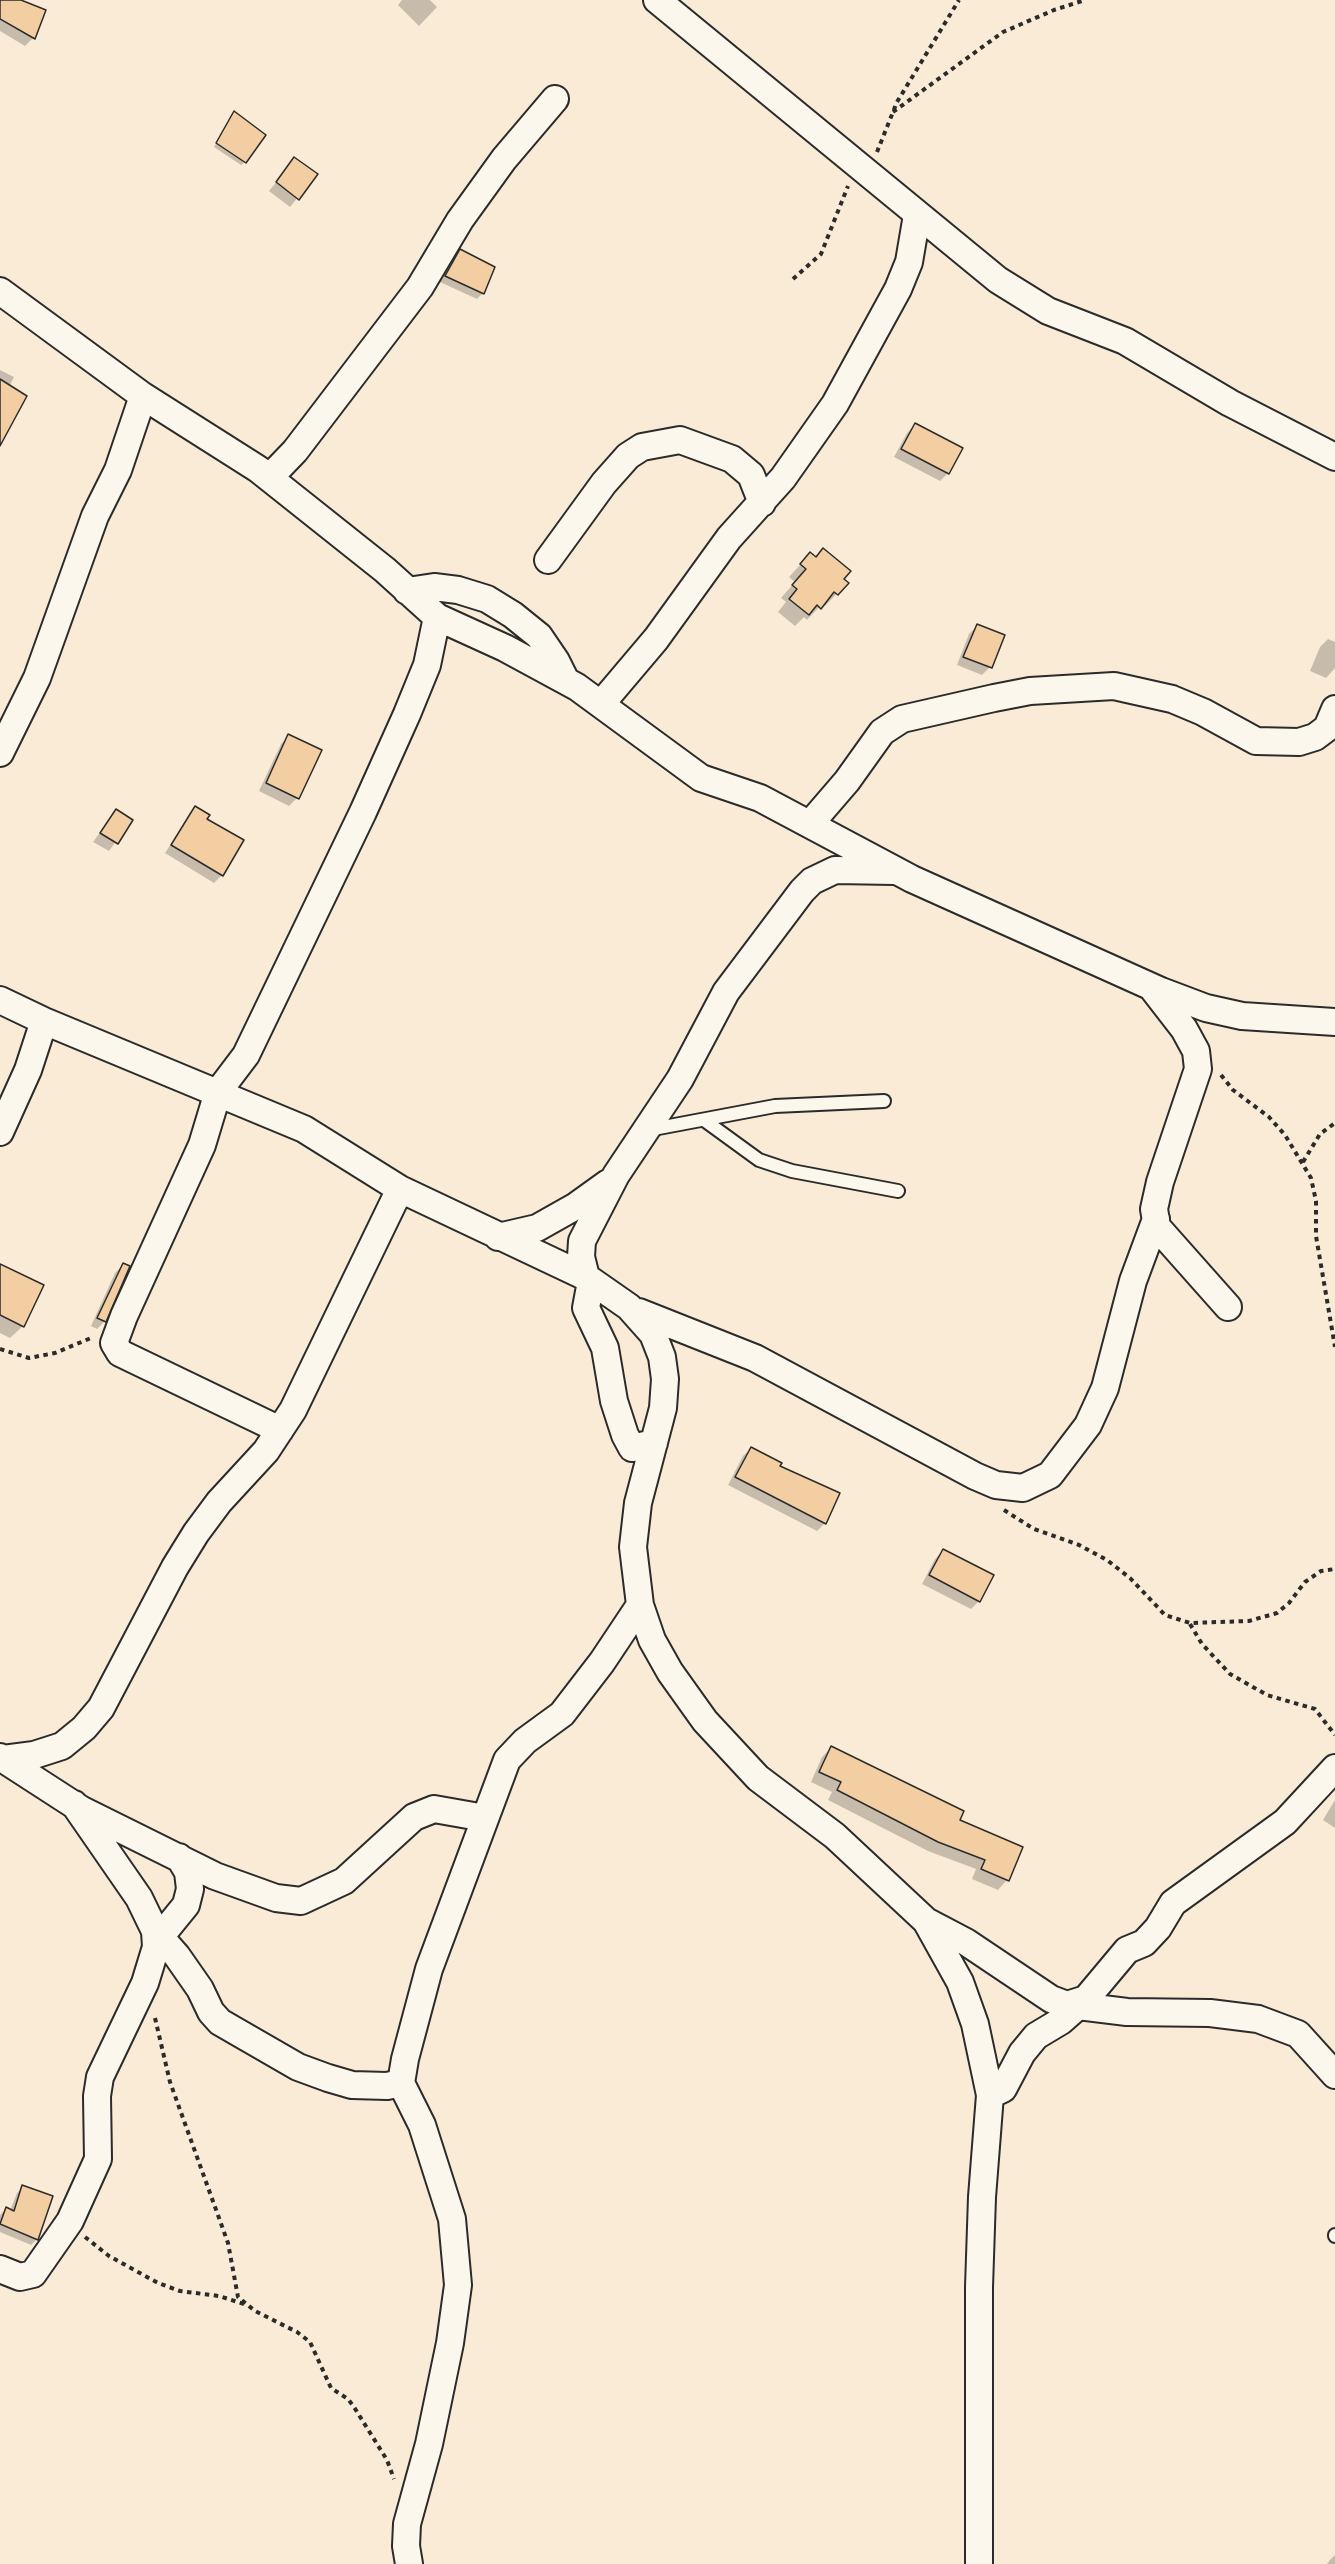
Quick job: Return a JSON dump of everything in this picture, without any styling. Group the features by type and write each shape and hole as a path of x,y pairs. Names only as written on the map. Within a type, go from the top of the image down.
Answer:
{"street":[{"path":"657,0 809,123 863,171 999,280 1048,310 1125,341 1230,403 1335,457"},
{"path":"269,478 295,451 420,287 460,220 504,159 555,99"},
{"path":"601,704 656,639 729,538 762,503 805,448 857,368 898,289 909,262 917,215"},
{"path":"0,291 143,396 269,478 437,617 505,648 566,681 701,778 760,798 898,871 1151,986 1206,1008 1242,1016 1335,1022"},
{"path":"0,753 37,678 95,516 118,470 143,396"},
{"path":"548,561 604,483 628,456 642,447 680,440 732,459 751,475 762,503"},
{"path":"407,591 434,587 458,590 487,599 513,615 539,636 566,681"},
{"path":"280,1430 120,1353 114,1343 202,1144 218,1092 246,1054 363,812 427,665 437,617"},
{"path":"810,824 847,781 882,732 902,719 994,698 1030,691 1114,686 1172,699 1203,712 1231,730 1256,741 1299,742 1315,737 1327,728 1335,709"},
{"path":"654,1443 632,1448 625,1435 614,1401 605,1348 586,1308 588,1279 581,1257 582,1241 613,1179 680,1079 726,992 812,881 835,870 898,871"},
{"path":"1151,986 1184,1029 1196,1051 1198,1069 1160,1182 1154,1209 1157,1227 1173,1248 1228,1307"},
{"path":"0,1000 44,1021 304,1129 400,1189 588,1279 629,1307 755,1359 996,1485 1023,1488 1050,1475 1088,1425 1105,1388 1133,1281 1156,1219"},
{"path":"0,1132 28,1070 44,1021"},
{"path":"498,1237 537,1228 576,1206 613,1179"},
{"path":"1,1758 34,1755 62,1746 84,1728 101,1708 175,1567 196,1533 219,1502 249,1472 280,1430 304,1390 400,1189"},
{"path":"629,1307 653,1334 662,1357 665,1378 663,1408 638,1503 633,1547 640,1605 652,1640 670,1672 705,1721 758,1778 835,1836 926,1921 966,1942 1051,1999 1067,2005 1082,2003 1127,2012 1210,2013 1258,2019 1298,2034 1334,2071"},
{"path":"408,2564 406,2539 410,2514 426,2461 450,2343 457,2300 458,2271 452,2219 422,2125 401,2083 405,2059 429,1969 511,1753 562,1714 603,1662 640,1605"},
{"path":"1,1758 74,1804 215,1876 276,1898 301,1901 344,1881 387,1839 414,1817 434,1809 485,1818"},
{"path":"990,2095 1003,2088 1022,2053 1036,2036 1061,2021 1082,2003 1127,1950 1144,1943 1158,1928 1173,1903 1285,1822 1335,1768"},
{"path":"74,1804 139,1898 157,1934 177,1956 200,1989 211,2012 220,2022 280,2057 328,2078 352,2085 387,2086 401,2083"},
{"path":"0,2269 20,2277 33,2274 69,2223 98,2159 97,2096 100,2077 145,1983 156,1947 157,1934 186,1905 190,1889 188,1872 179,1857"},
{"path":"926,1921 960,1982 975,2024 990,2095 982,2197 979,2287 979,2564"}],"lane":[{"path":"646,1130 775,1106 884,1101"},
{"path":"704,1120 759,1160 792,1171 898,1191"}],"path":[{"path":"793,279 821,254 841,199 863,171 893,112 958,0"},
{"path":"893,112 1004,32 1054,10 1085,0"},
{"path":"1216,1067 1233,1090 1269,1117 1303,1162 1311,1178 1316,1201 1316,1236 1335,1347"},
{"path":"1303,1162 1320,1134 1335,1123"},
{"path":"0,1349 22,1358 55,1353 121,1324"},
{"path":"1003,1509 1034,1529 1079,1545 1107,1560 1130,1578 1165,1614 1190,1623 1249,1621 1277,1613 1289,1603 1305,1581 1321,1571 1335,1569"},
{"path":"1190,1623 1202,1644 1230,1674 1267,1695 1315,1709 1335,1735"},
{"path":"145,1983 170,2082 220,2216 238,2297 245,2304"},
{"path":"69,2223 109,2256 158,2283 180,2291 219,2296 245,2304 297,2332 310,2342 331,2388 348,2399 387,2460 400,2503 410,2514"}],"building":[{"path":"0,0 21,0 46,10 35,39 0,19"},
{"path":"234,111 266,135 246,163 216,143"},
{"path":"294,157 318,174 299,200 276,182"},
{"path":"460,249 495,267 484,294 445,276"},
{"path":"0,379 27,396 0,446"},
{"path":"915,423 963,448 949,474 901,449"},
{"path":"823,548 851,571 844,579 849,583 838,595 834,592 821,609 817,605 809,615 789,599 797,589 792,585 806,569 800,564 810,552 816,557"},
{"path":"977,624 1005,635 992,668 963,657"},
{"path":"288,734 322,750 299,799 266,783"},
{"path":"195,806 210,815 207,819 244,840 223,876 171,845"},
{"path":"116,809 133,820 118,844 100,833"},
{"path":"123,1263 130,1266 106,1322 97,1318"},
{"path":"0,1264 44,1285 24,1327 0,1315"},
{"path":"751,1447 782,1463 780,1466 840,1493 826,1524 735,1477"},
{"path":"943,1549 994,1575 980,1602 929,1575"},
{"path":"831,1746 964,1811 960,1820 1023,1847 1009,1881 981,1869 985,1860 938,1842 837,1790 841,1782 819,1772"},
{"path":"22,2185 53,2196 38,2240 0,2224 6,2207 14,2211"}]}
